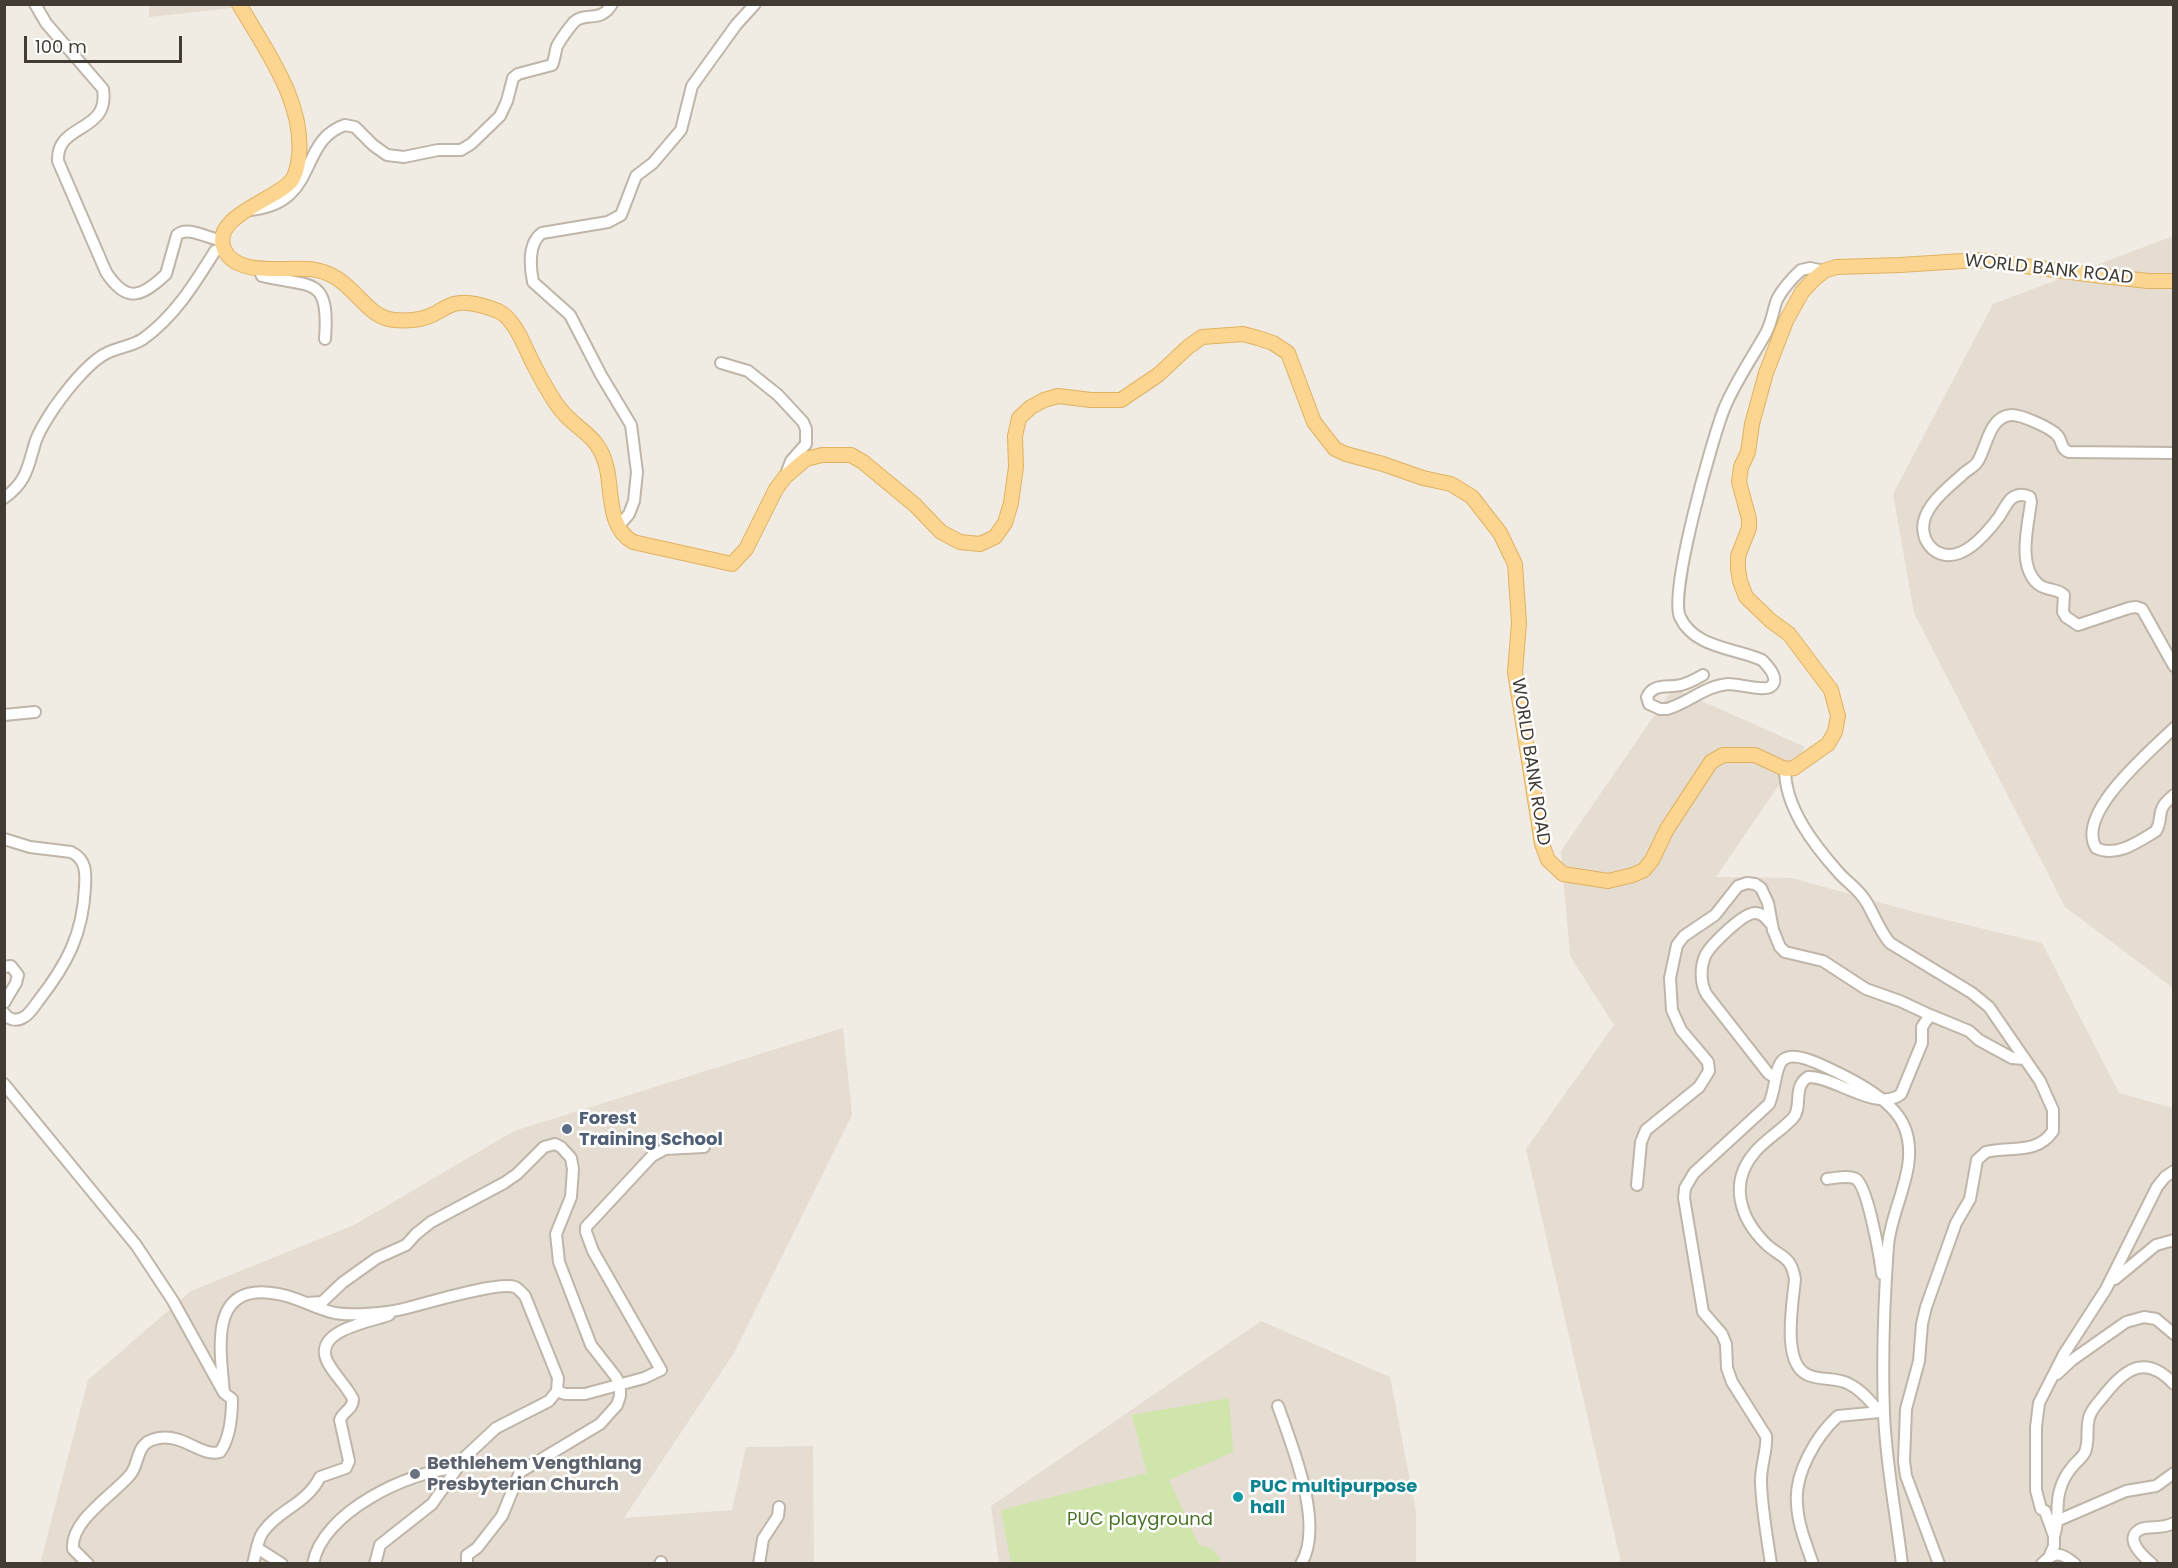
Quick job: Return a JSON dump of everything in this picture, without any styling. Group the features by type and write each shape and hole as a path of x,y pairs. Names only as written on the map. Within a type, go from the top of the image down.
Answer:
{"main road":[{"path":"239,4 279,73 297,122 300,144 298,165 292,179 278,192 227,224 223,244 237,263 245,267 296,267 318,270 340,279 373,313 381,318 415,319 432,315 454,304 464,303 472,303 501,312 517,330 558,406 567,417 598,443 604,454 613,513 618,527"},
{"name":"WORLD BANK ROAD","path":"1824,271 1836,267 1978,260 2148,281 2174,281"},
{"path":"1785,769 1794,768 1805,762 1828,744 1835,732 1838,716 1832,690 1823,677 1789,634 1771,621 1746,597 1740,581 1738,556 1749,528 1739,482 1766,373 1786,321 1802,292 1824,271"},
{"name":"WORLD BANK ROAD","path":"618,527 624,536 633,542 732,564 746,549 776,489 785,477 806,459 822,455 850,455 863,462 915,505 941,532 960,542 980,544 995,537 1005,523 1011,503 1016,467 1014,436 1019,418 1031,406 1058,396 1091,400 1121,400 1158,375 1202,337 1243,334 1273,343 1288,353 1314,422 1335,449 1423,478 1451,484 1472,496 1500,533 1515,564 1519,623 1515,672 1542,844 1548,860 1563,874 1608,881 1644,870 1652,860 1667,829 1711,762 1723,755 1755,755 1785,769"}],"street":[{"path":"4,498 22,483 39,433 54,408 78,380 99,358 109,352 134,344 152,331 188,295 215,251 223,244 184,230 177,235 168,267 161,278 141,292 132,294 122,292 114,283 106,272 58,161 57,150 70,134 83,129 96,118 102,106 103,89 58,37 35,4"},
{"path":"245,211 267,207 286,198 303,179 318,145 324,138 345,125 355,128 381,152 396,156 466,148 500,116 513,78 518,74 552,65 560,41 575,21 581,18 599,17 608,11 612,4"},
{"path":"618,527 629,514 634,501 637,472 632,425 601,375 570,315 533,282 531,257 533,243 542,232 608,222 621,215 636,176 653,163 681,130 692,86 736,25 755,4"},
{"path":"258,268 262,276 308,284 322,295 326,339"},
{"path":"1703,675 1682,685 1654,688 1647,697 1649,704 1660,709 1667,709 1716,687 1742,684 1768,688 1774,681 1774,674 1770,667 1762,660 1702,640 1689,630 1680,615 1678,588 1710,447 1725,407 1744,368 1768,331 1777,299 1801,270 1810,268 1824,271"},
{"path":"721,363 748,371 778,395 807,429 806,444 791,461 785,477"},
{"path":"2174,453 2070,452 2062,447 2055,433 2018,416 2006,417 1994,426 1977,463 1962,474 1928,508 1923,520 1925,539 1936,552 1956,555 1976,542 1998,518 2012,498 2019,495 2030,497 2026,554 2036,582 2045,589 2061,592 2064,595 2063,612 2078,625 2129,608 2142,609 2174,666"},
{"path":"4,715 35,712"},
{"path":"2174,728 2122,779 2100,809 2091,836 2096,848 2109,851 2121,849 2156,831 2160,809 2174,795"},
{"path":"1785,769 1785,778 1791,798 1805,830 1819,850 1866,901 1883,935 1890,943 1981,999 1989,1007 2025,1059 2049,1098 2053,1110 2053,1131 2041,1143 2018,1150 1986,1152 1977,1160 1970,1199 1953,1230 1924,1314 1919,1360 1906,1409 1904,1461 1906,1476 1939,1563"},
{"path":"4,839 30,847 71,852 78,855 85,867 86,883 81,923 76,941 61,969 27,1015 13,1020 4,1013"},
{"path":"1637,1185 1641,1142 1646,1130 1699,1087 1709,1071 1708,1062 1681,1029 1672,1010 1670,978 1677,945 1684,936 1715,915 1738,886 1747,883 1761,888 1768,903 1770,923 1780,947 1785,952 1810,956 1823,961 1866,989 1969,1031 1979,1040 2012,1058 2025,1059"},
{"path":"1770,923 1763,916 1753,913 1737,921 1706,953 1701,980 1707,995 1768,1073 1774,1077"},
{"path":"4,967 11,966 18,975 4,1003"},
{"path":"1882,1414 1849,1383 1816,1378 1805,1374 1797,1366 1791,1347 1795,1279 1793,1269 1790,1261 1768,1246 1750,1226 1743,1214 1740,1198 1741,1176 1754,1152 1793,1118 1803,1080 1808,1077 1881,1099 1895,1098 1901,1094 1920,1048 1922,1027 1930,1015"},
{"path":"1771,1563 1761,1484 1761,1466 1767,1440 1732,1382 1727,1368 1726,1344 1722,1334 1703,1312 1684,1198 1685,1188 1694,1173 1769,1104 1773,1095 1776,1070 1781,1062 1794,1057 1823,1066 1881,1099 1893,1108 1905,1128 1908,1152 1905,1179 1889,1233 1882,1414 1902,1563"},
{"path":"4,1084 136,1245 173,1301 224,1393 233,1400 231,1418 222,1450 218,1453 206,1452 187,1441 168,1438 156,1439 142,1447 132,1473 89,1515 73,1536 73,1549 88,1563"},
{"path":"307,1303 322,1302 342,1283 377,1258 406,1245 431,1222 496,1188 517,1174 544,1147 555,1144 567,1152 571,1158 573,1170 571,1197 556,1234 559,1262 591,1345 620,1385 621,1392 616,1405 600,1424 520,1472 502,1516 477,1548 467,1555 467,1563"},
{"path":"557,1391 566,1394 585,1394 620,1385 661,1370 593,1251 586,1227 652,1156 665,1149 704,1147"},
{"path":"2106,1289 2157,1187 2174,1171"},
{"path":"1827,1179 1851,1178 1860,1184 1874,1229 1885,1310"},
{"path":"2054,1536 2045,1511 2041,1509 2036,1490 2036,1427 2039,1403 2064,1354 2117,1275 2156,1245 2174,1240"},
{"path":"254,1563 263,1531 276,1518 314,1490 320,1477 346,1468 349,1461 340,1420 351,1408 353,1399 327,1361 324,1350 327,1341 338,1332 432,1300 488,1289 514,1287 525,1296 558,1378 557,1391 549,1401 496,1428 465,1457 432,1504 380,1545 375,1563"},
{"path":"224,1393 221,1323 232,1302 242,1296 260,1292 280,1294 336,1313 401,1310"},
{"path":"2054,1377 2072,1360 2135,1319 2156,1319 2174,1334"},
{"path":"2046,1559 2054,1546 2054,1536 2059,1520 2058,1503 2061,1486 2072,1467 2085,1452 2088,1418 2093,1408 2126,1371 2136,1367 2156,1370 2174,1384"},
{"path":"1278,1406 1309,1508 1308,1545 1301,1563"},
{"path":"1813,1563 1800,1523 1796,1501 1799,1482 1806,1463 1822,1434 1838,1416 1882,1414"},
{"path":"313,1563 317,1549 330,1530 345,1516 371,1498 399,1483 425,1473 456,1468"},
{"path":"2059,1520 2126,1491 2156,1486 2174,1473"},
{"path":"759,1563 763,1539 778,1516 779,1507"},
{"path":"2152,1563 2135,1546 2133,1539 2141,1529 2165,1528 2174,1523"},
{"path":"257,1548 282,1563"},
{"path":"2046,1559 2058,1554 2075,1563"}],"shaded area":[{"path":"149,4 259,5 149,17"},
{"path":"2173,236 2173,988 2065,907 1914,613 1893,494 1993,304"},
{"path":"1673,688 1805,747 1716,877 1792,878 1922,914 2042,943 2119,1093 2173,1108 2173,1563 1621,1563 1526,1149 1614,1025 1570,956 1561,851"},
{"path":"843,1028 852,1115 734,1353 624,1518 732,1510 746,1447 813,1446 814,1563 40,1564 88,1380 191,1291 354,1225 514,1131"},
{"path":"1261,1321 1390,1377 1416,1511 1416,1563 999,1563 991,1506"}],"green space":[{"name":"PUC playground","path":"1229,1398 1233,1452 1169,1480 1199,1545 1212,1549 1221,1560 1210,1564 1011,1563 1001,1510 1147,1473 1132,1415"}],"place":[{"name":"Forest Training School","path":"567,1129"},
{"name":"Bethlehem Vengthlang Presbyterian Church","path":"415,1474"},
{"name":"PUC multipurpose hall","path":"1238,1497"}]}
